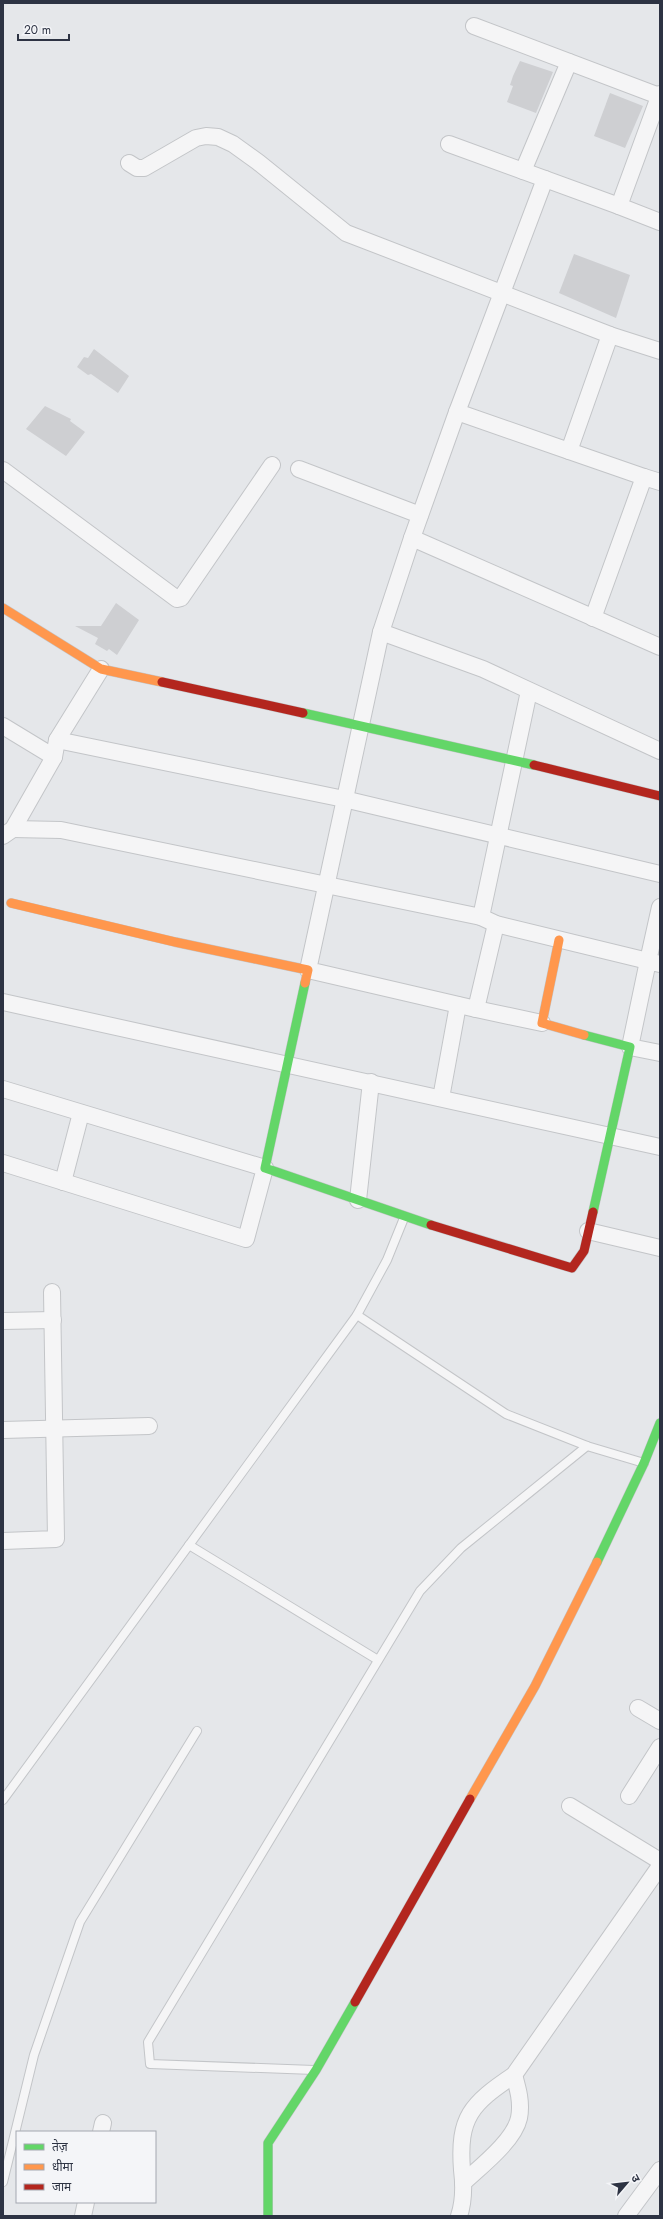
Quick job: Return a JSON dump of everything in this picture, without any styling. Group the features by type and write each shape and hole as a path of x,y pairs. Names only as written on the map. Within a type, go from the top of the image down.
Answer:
{"street":[{"path":"474,26 660,95 619,206"},
{"path":"523,171 569,62"},
{"path":"129,164 137,168 144,168 196,138 218,137 233,144 258,162 346,233 610,335 660,351"},
{"path":"449,144 660,222"},
{"path":"3,1163 246,1239 265,1168 289,1064 344,799 381,632 412,538 457,412 545,179"},
{"path":"569,452 610,335"},
{"path":"457,412 569,452 660,482"},
{"path":"3,470 177,599 182,598 272,465"},
{"path":"299,469 420,515"},
{"path":"593,618 644,477"},
{"path":"412,538 660,647"},
{"path":"3,608 101,669 514,760 660,796"},
{"path":"381,632 483,669 660,751"},
{"path":"8,832 54,756 57,740 101,669"},
{"path":"481,918 529,690"},
{"path":"3,726 54,756"},
{"path":"57,740 344,799 660,874"},
{"path":"8,832 61,830 481,918 496,924 654,963"},
{"path":"12,903 175,942 308,970 542,1023 630,1047 660,1052"},
{"path":"3,1089 265,1168 404,1217 569,1268 576,1265 584,1251 630,1047 654,963 660,907"},
{"path":"476,1009 496,924"},
{"path":"542,1023 559,940"},
{"path":"3,1002 660,1147"},
{"path":"441,1098 458,1005"},
{"path":"358,1200 371,1082"},
{"path":"63,1182 81,1113"},
{"path":"588,1231 660,1248"},
{"path":"3,1541 56,1539 52,1292"},
{"path":"3,1321 53,1320"},
{"path":"268,2216 268,2143 316,2070 535,1686 644,1463 660,1423"},
{"path":"3,1430 149,1426"},
{"path":"638,1708 660,1722"},
{"path":"629,1796 660,1747"},
{"path":"570,1806 660,1861"},
{"path":"459,2216 463,2199 461,2147 462,2132 466,2122 475,2107 490,2091 514,2075 660,1866"},
{"path":"463,2184 503,2144 514,2130 519,2119 519,2095 514,2075"},
{"path":"626,2216 660,2170"},
{"path":"83,2216 86,2203"}],"lane":[{"path":"3,1800 357,1315 387,1260 404,1217"},
{"path":"357,1315 506,1414 587,1446 644,1463"},
{"path":"316,2070 150,2064 148,2042 420,1591 461,1548 587,1446"},
{"path":"190,1545 378,1660"},
{"path":"3,2182 34,2055 80,1922 197,1731"}],"building":[{"path":"520,61 553,72 536,113 507,102 513,86 510,85"},
{"path":"610,93 643,106 625,148 594,136"},
{"path":"574,254 630,275 616,318 559,293"},
{"path":"94,349 129,376 118,393 91,374 88,375 77,367 84,357 88,358"},
{"path":"45,406 71,419 70,421 85,432 66,456 26,429"},
{"path":"116,603 139,620 117,655 109,649 107,651 95,644 98,638 75,626 101,626"}],"traffic: fast":[{"path":"303,713 534,765"},
{"path":"305,983 265,1168 431,1225"},
{"path":"584,1035 630,1047 593,1212"},
{"path":"597,1562 644,1463 660,1423"},
{"path":"268,2216 268,2143 316,2070 355,2002"}],"traffic: slow":[{"path":"3,608 101,669 162,682"},
{"path":"11,903 175,942 308,970 305,983"},
{"path":"559,940 542,1023 584,1035"},
{"path":"470,1799 535,1686 597,1562"}],"traffic: jam":[{"path":"162,682 303,713"},
{"path":"534,765 660,796"},
{"path":"431,1225 572,1268 584,1251 593,1212"},
{"path":"355,2002 470,1799"}]}
